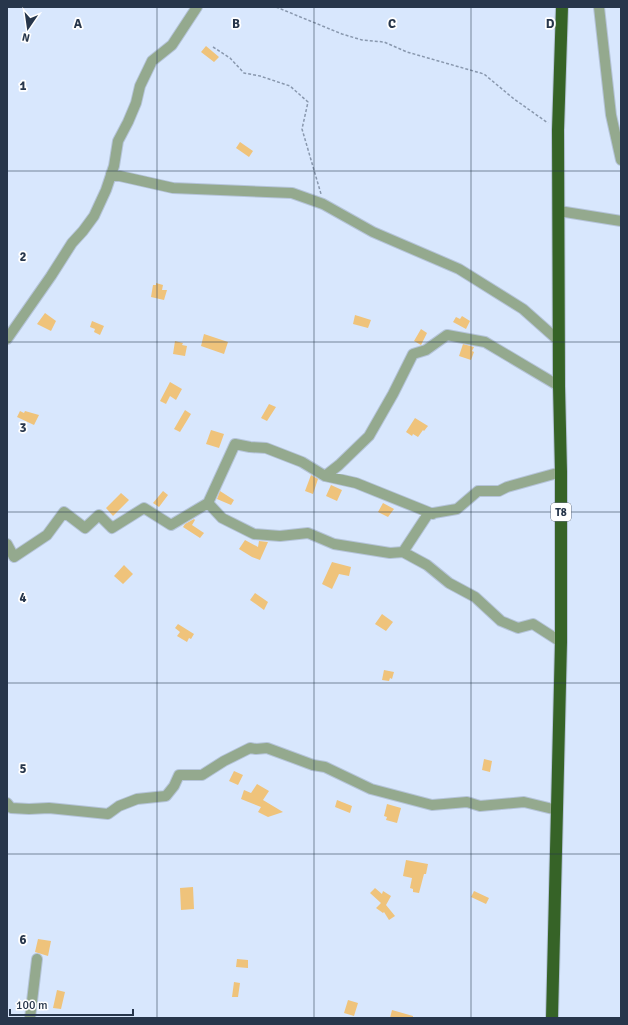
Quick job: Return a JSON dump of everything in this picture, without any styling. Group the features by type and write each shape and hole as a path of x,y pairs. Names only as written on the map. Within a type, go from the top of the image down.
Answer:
{"highway":[{"name":"T8","path":"552,1018 561,642 558,130 562,7"}],"street":[{"path":"7,339 72,243 94,216 114,166 118,141 128,122 136,103 140,86 152,61 172,44 197,7"},
{"path":"599,7 611,114 621,160"},
{"path":"111,174 173,188 292,193 324,204 373,232 459,269 523,309 560,341"},
{"path":"559,211 621,221"},
{"path":"325,476 339,465 369,436 413,354 426,350 447,336 485,342 559,386"},
{"path":"7,544 14,557 47,534 64,512 85,528 99,515 112,528 144,508 171,525 208,503 235,444 273,450 302,462 325,476 356,483 433,514"},
{"path":"403,552 428,514 456,509 478,491 499,491 507,487 561,472"},
{"path":"208,503 222,518 254,534 280,536 308,533 334,544 390,553 403,552 427,565 449,583 475,597 502,620 518,628 533,624 561,642"},
{"path":"7,804 11,808 49,808 108,814 119,806 136,798 166,796 174,786 179,775 202,775 224,761 250,748 267,748 313,765 325,767 371,789 432,806 467,802 480,806 524,802 557,810"},
{"path":"30,1018 37,959"}],"path":[{"path":"276,7 342,34 362,40 384,42 407,52 484,74 514,99 558,130"},
{"path":"213,47 230,58 244,73 260,76 290,86 308,102 302,130 324,204"}],"building":[{"path":"206,46 219,57 214,62 201,52"},
{"path":"240,142 253,151 249,157 236,148"},
{"path":"156,283 163,285 162,290 167,290 164,300 151,297 153,285 156,285"},
{"path":"45,313 56,321 51,331 37,324"},
{"path":"355,315 371,320 368,328 353,324"},
{"path":"462,316 470,321 466,329 453,322 456,317 460,319"},
{"path":"92,321 104,326 100,335 94,332 95,329 90,327"},
{"path":"421,329 427,333 421,345 414,341"},
{"path":"204,334 228,342 224,354 201,346"},
{"path":"175,341 183,343 182,345 187,346 185,356 173,354"},
{"path":"463,344 474,347 471,360 459,356"},
{"path":"170,382 182,389 176,400 170,396 166,404 160,401"},
{"path":"269,404 276,407 267,421 261,418"},
{"path":"185,410 191,414 180,432 174,429"},
{"path":"20,411 39,415 34,425 17,417"},
{"path":"415,418 428,426 418,437 413,434 412,436 406,432"},
{"path":"211,430 224,434 219,448 206,444"},
{"path":"311,475 318,479 313,494 305,491"},
{"path":"331,485 342,490 337,501 326,496"},
{"path":"163,491 168,495 159,507 153,503"},
{"path":"220,491 234,500 231,505 217,499"},
{"path":"121,493 129,500 113,516 106,508"},
{"path":"383,503 394,509 388,517 378,512"},
{"path":"194,519 195,520 192,525 204,533 200,538 183,527 185,524"},
{"path":"245,540 258,547 259,541 268,542 260,560 239,549"},
{"path":"332,562 351,567 349,576 339,574 332,589 322,584"},
{"path":"124,565 133,574 123,584 114,576"},
{"path":"255,593 268,602 264,610 250,600"},
{"path":"382,614 393,622 386,631 375,624"},
{"path":"178,624 194,634 187,642 177,636 180,632 175,628"},
{"path":"384,670 394,672 392,679 390,678 389,681 382,680"},
{"path":"484,759 492,761 490,772 482,770"},
{"path":"234,771 243,775 238,785 229,781"},
{"path":"257,784 269,791 263,800 283,812 268,817 258,812 261,807 241,799 244,790 251,793"},
{"path":"337,800 352,806 350,813 335,807"},
{"path":"387,804 401,808 397,823 386,820 387,817 384,816"},
{"path":"406,860 428,864 419,893 413,892 413,889 410,888 412,878 403,876"},
{"path":"193,887 194,909 181,910 180,888"},
{"path":"375,888 382,894 383,891 391,896 386,905 395,916 389,920 384,912 383,913 376,908 381,903 370,893"},
{"path":"474,891 489,898 486,904 471,897"},
{"path":"38,939 51,941 48,956 35,952"},
{"path":"237,959 248,960 248,968 236,967"},
{"path":"234,982 240,983 238,997 232,997"},
{"path":"57,990 65,992 61,1009 53,1008"},
{"path":"348,1000 358,1003 354,1016 344,1013"},
{"path":"392,1010 413,1016 413,1018 390,1018"}]}
